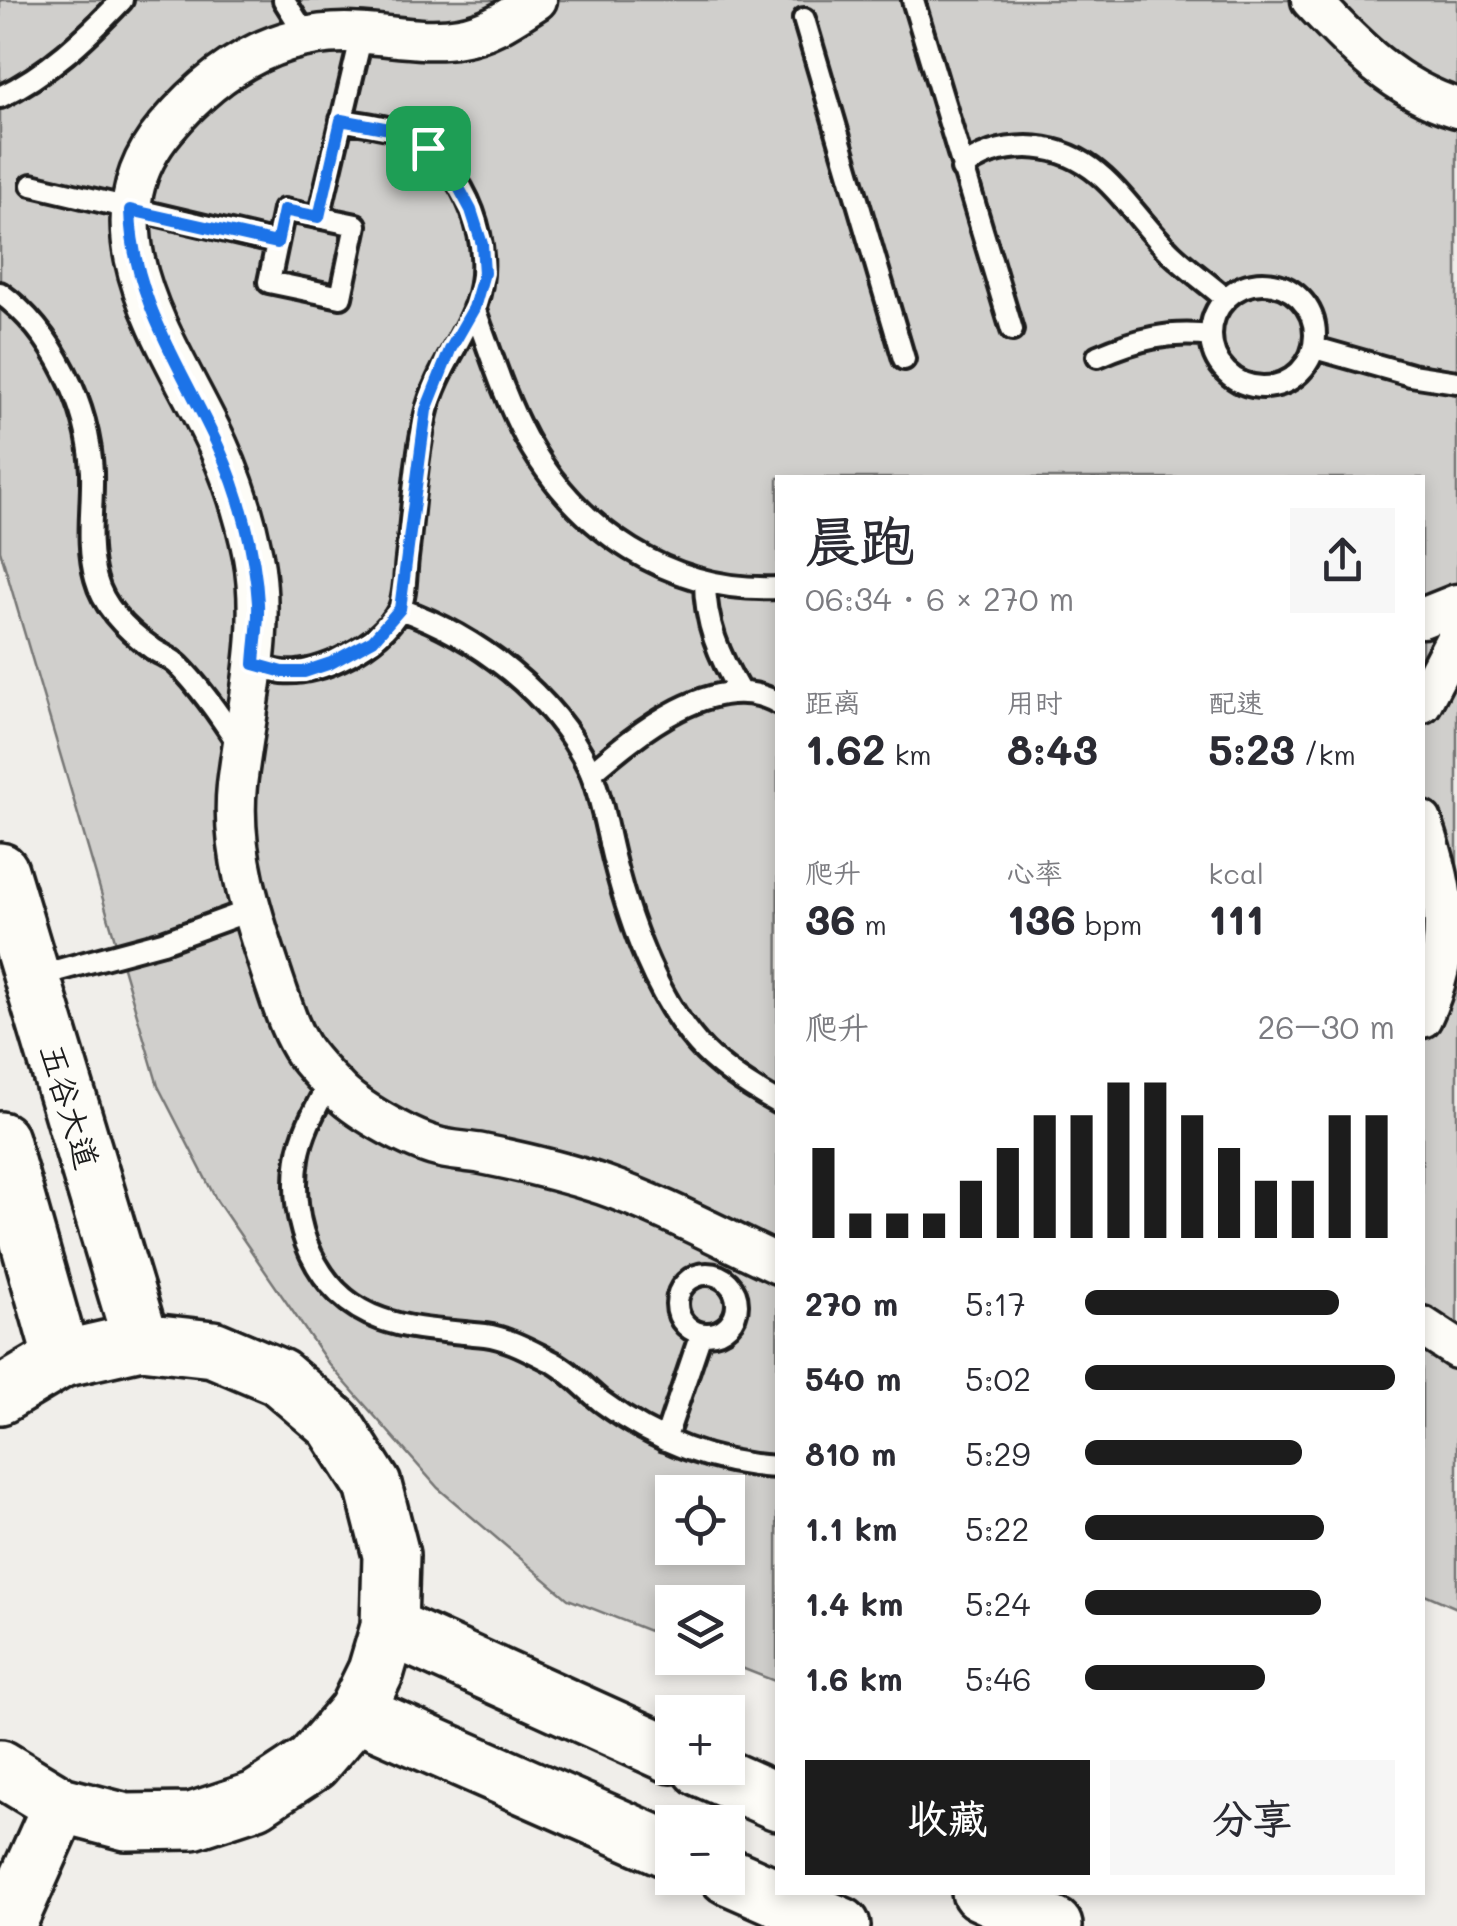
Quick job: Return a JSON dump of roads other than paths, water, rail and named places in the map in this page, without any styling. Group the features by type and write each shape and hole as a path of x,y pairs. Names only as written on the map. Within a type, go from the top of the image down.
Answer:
{"highway":[{"name":"五谷大道","path":"0,871 141,1342"},
{"path":"0,1140 62,1359"},
{"path":"0,1396 62,1359 141,1342 213,1349 279,1378 334,1424 372,1485 391,1555 389,1627 376,1671 356,1712 312,1763 256,1800 192,1820 126,1822 60,1805 0,1768"},
{"path":"389,1627 655,1747"},
{"path":"356,1712 655,1844"},
{"path":"740,1785 775,1801"},
{"path":"7,1926 60,1805"},
{"path":"745,1883 842,1926"},
{"path":"987,1895 1054,1926"}],"street":[{"path":"538,0 493,28 457,38 306,36 264,48 238,63 189,103 162,132 140,168 130,210 131,243 142,284 156,323 220,449 253,555 258,606 254,664 236,792 238,838 251,910 283,1008 302,1050 340,1092 384,1121 434,1146 604,1186 725,1259 775,1264"},
{"path":"1311,0 1357,51 1398,82 1457,108"},
{"path":"1425,617 1457,604"},
{"path":"1425,697 1457,636"},
{"path":"1425,829 1438,866 1446,924 1442,968 1425,1010"},
{"path":"1425,1328 1457,1348"}],"lane":[{"path":"0,97 60,60 122,0"},
{"path":"284,0 306,36"},
{"path":"912,0 1012,330"},
{"path":"804,20 904,359"},
{"path":"319,217 362,34"},
{"path":"254,664 294,672 331,663 373,640 400,609 426,410 450,350 474,308 484,273 482,244 460,186 445,162 412,137 395,130 341,120"},
{"path":"962,169 976,156 1012,147 1049,148 1078,159 1102,175 1171,253 1226,299"},
{"path":"32,185 277,243"},
{"path":"284,210 319,217 356,225 341,297 269,282 284,210"},
{"path":"1270,283 1301,298 1316,330 1315,348 1297,376 1282,385 1248,386 1222,367 1210,336 1213,319 1226,299 1234,290 1270,283"},
{"path":"0,293 34,324 55,356 87,427 96,582 118,620 175,662 202,691 242,750"},
{"path":"474,308 526,438 596,528 672,571 722,586 775,588"},
{"path":"1098,356 1139,338 1166,333 1210,336"},
{"path":"1315,348 1411,376 1457,382"},
{"path":"705,581 705,608 711,632 740,692"},
{"path":"400,609 446,629 510,671 574,740 591,773 626,905 673,1011 699,1046 775,1101"},
{"path":"591,773 635,735 696,702 728,692 762,694 775,701"},
{"path":"32,977 162,942 251,910"},
{"path":"330,1081 310,1120 298,1156 296,1204 308,1250 322,1277 348,1302 380,1319 412,1327 488,1335 521,1346 556,1363 638,1428 691,1451 775,1466"},
{"path":"725,1259 726,1280 736,1297 734,1317 721,1331 701,1334 684,1325 679,1316 678,1297 682,1288 725,1259"},
{"path":"665,1440 701,1334"}]}
